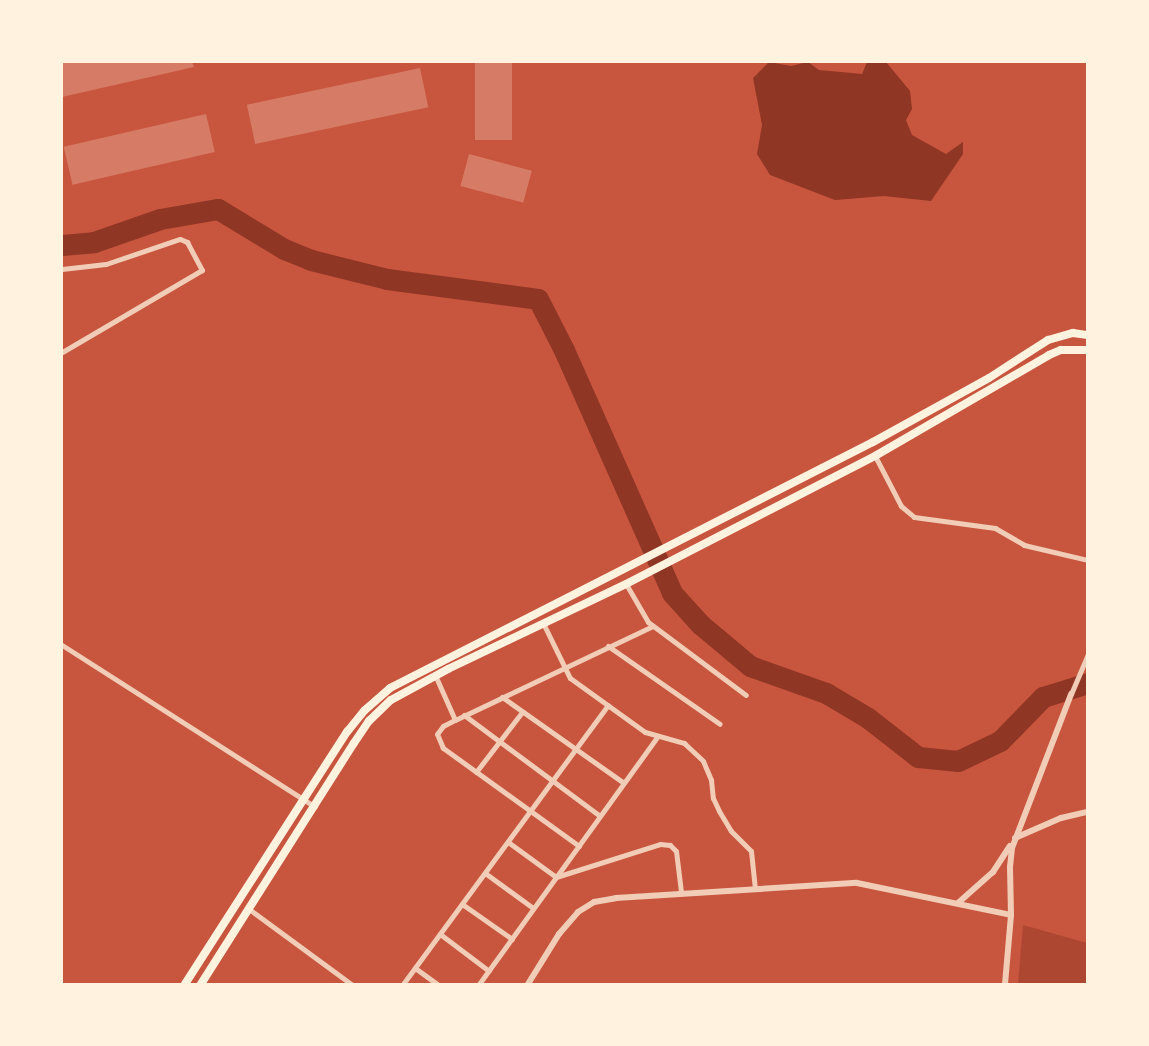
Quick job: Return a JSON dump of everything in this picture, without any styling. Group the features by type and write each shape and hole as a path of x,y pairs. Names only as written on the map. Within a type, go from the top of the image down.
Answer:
{"main road":[{"path":"185,984 352,726 370,704 390,688 883,437 989,378 1048,340 1073,333 1088,335"},
{"path":"201,984 354,743 380,709 435,675 626,584 875,456 1049,355 1061,350 1088,350"}],"street":[{"path":"62,269 106,264 180,239 187,242 202,270 62,351"},
{"path":"875,456 901,506 914,517 995,528 1024,545 1063,556 1088,560"},
{"path":"626,584 642,616 746,695"},
{"path":"543,623 570,678 645,732 684,743 703,761 711,780 713,798 719,811 735,835 751,851 755,889"},
{"path":"579,846 442,748 437,740 438,730 564,666 653,626"},
{"path":"62,645 315,807"},
{"path":"608,646 720,724"},
{"path":"1005,984 1011,915 1010,858 1015,838 1088,654"},
{"path":"435,675 455,720"},
{"path":"502,697 624,783"},
{"path":"403,984 608,705"},
{"path":"476,772 522,712"},
{"path":"464,715 600,816"},
{"path":"479,984 658,736"},
{"path":"958,903 998,866 1015,838 1060,818 1088,812"},
{"path":"508,842 556,877"},
{"path":"556,877 665,843 676,851 681,892"},
{"path":"485,873 533,908"},
{"path":"528,984 571,918 586,907 605,899 681,892 857,883 1011,915"},
{"path":"462,904 512,939"},
{"path":"249,909 351,984"},
{"path":"440,934 489,971"},
{"path":"415,968 437,984"}],"shaded area":[{"path":"769,62 791,66 808,62 819,70 862,74 867,62 886,62 910,91 912,109 906,120 912,135 946,154 963,142 963,154 931,201 884,196 835,200 770,175 757,154 762,125 753,78"},
{"path":"1023,925 1087,943 1087,984 1018,984"}],"building":[{"path":"62,62 192,62 194,67 62,97"},
{"path":"475,62 512,62 512,140 475,140"},
{"path":"420,68 428,107 255,144 247,105"},
{"path":"206,114 215,152 73,185 64,147"},
{"path":"469,154 532,171 523,203 460,186"}],"waterway":[{"path":"62,245 94,242 160,219 218,209 284,249 311,260 387,279 538,299 564,350 672,593 700,624 750,666 826,693 868,718 918,757 958,761 1000,741 1043,697 1088,683"}]}
